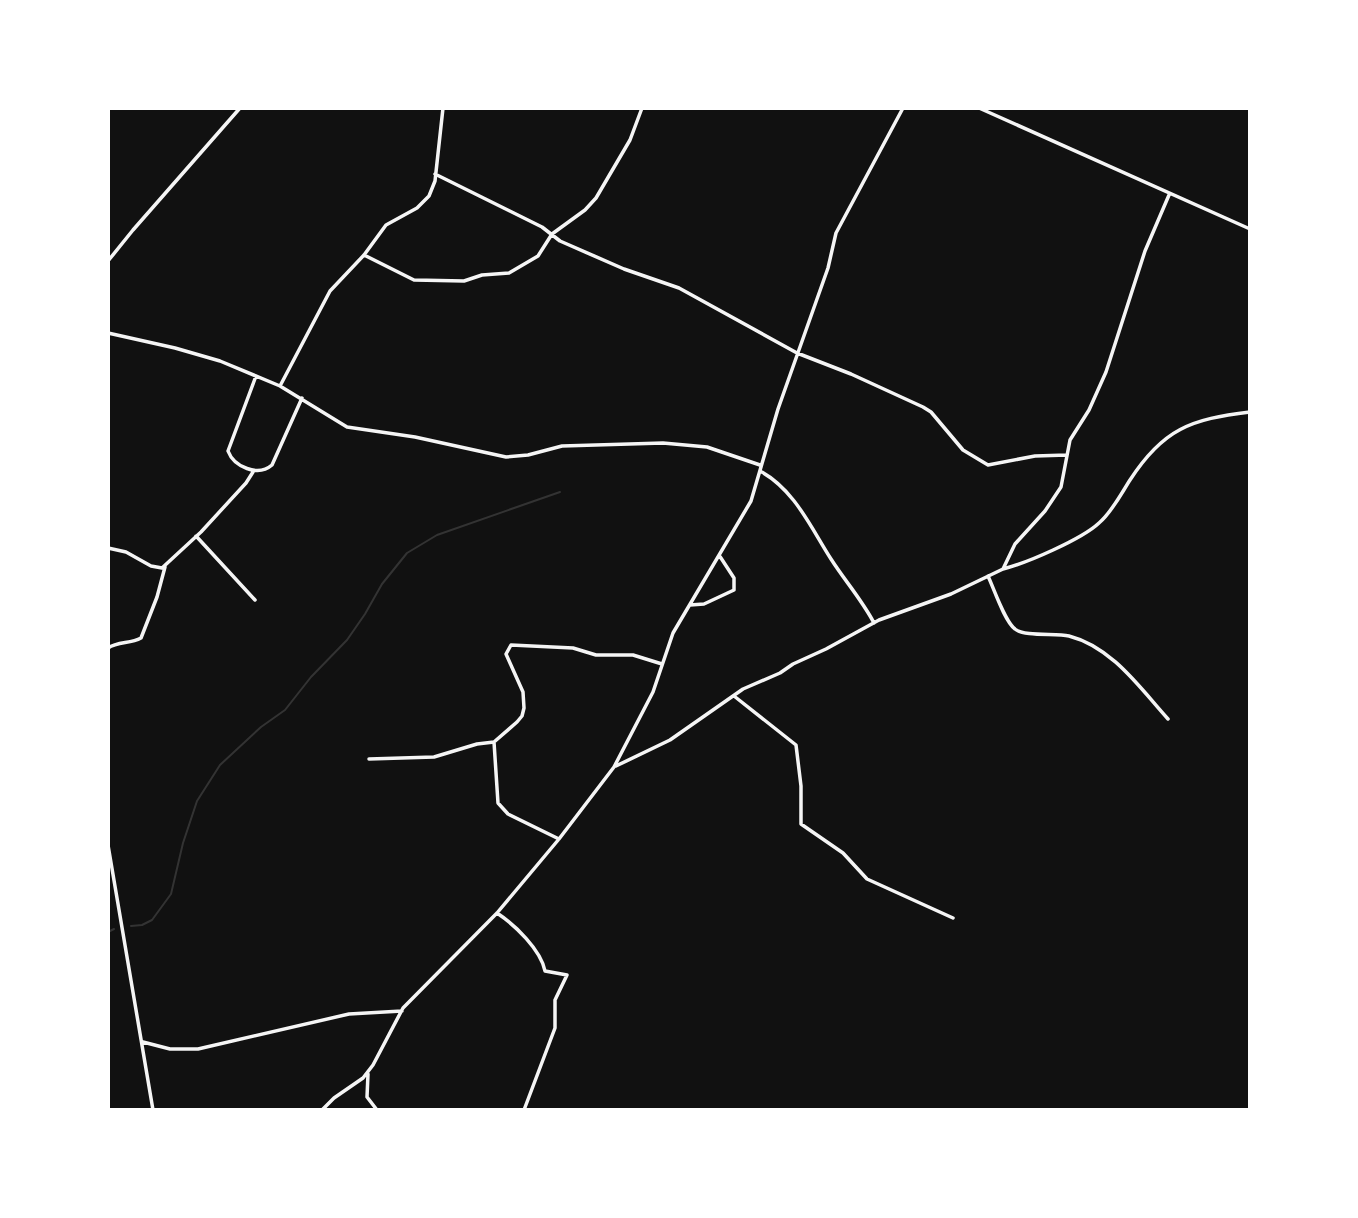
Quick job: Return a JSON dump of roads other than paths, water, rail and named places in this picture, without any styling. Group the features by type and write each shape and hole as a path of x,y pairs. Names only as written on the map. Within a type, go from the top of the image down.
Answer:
{"street":[{"path":"108,261 240,108"},
{"path":"280,386 330,291 364,255 386,225 417,208 429,196 435,174 443,108"},
{"path":"364,255 414,280 464,281 482,275 509,273 534,259 552,234 584,210 604,188 630,140 642,108"},
{"path":"323,1110 368,1072 402,1011 497,913 559,839 614,767 650,699 673,633 751,501 760,465 828,268 836,233 903,108"},
{"path":"979,108 1250,229"},
{"path":"435,174 575,247 679,288 797,354 872,383 923,407 931,412 963,450 988,465 1035,456 1067,454"},
{"path":"1003,569 1015,544 1045,511 1061,487 1073,434 1089,410 1106,372 1145,251 1170,195"},
{"path":"108,333 220,361 280,386 347,427 415,437 506,457 528,455 562,446 663,443 707,447 760,465"},
{"path":"256,376 228,451 231,457 253,472 266,470 272,465 302,398"},
{"path":"614,767 670,740 734,695 874,623 951,594 1003,569 1050,551 1100,523 1149,452 1173,433 1202,420 1250,412"},
{"path":"760,471 778,482 801,509 874,623"},
{"path":"108,548 126,552 158,568 166,565 197,536 253,472"},
{"path":"197,536 255,600"},
{"path":"690,605 713,601 734,590 734,579 719,555"},
{"path":"108,648 141,638 166,565"},
{"path":"988,576 1013,628 1023,633 1062,634 1092,645 1119,665 1168,719"},
{"path":"369,759 434,757 477,744 494,742 517,722 524,708 523,692 506,654 511,645 573,648 596,656 633,656 662,664"},
{"path":"734,695 795,744 802,786 801,824 843,853 867,879 953,918"},
{"path":"494,742 498,803 508,814 559,839"},
{"path":"108,845 153,1110"},
{"path":"497,913 520,930 544,962 545,971 568,975 555,1000 555,1028 524,1110"},
{"path":"143,1042 170,1049 198,1049 349,1014 402,1011"},
{"path":"368,1072 367,1097 371,1108 377,1110"}],"waterway":[{"path":"131,926 152,920 171,894 183,843 197,801 220,765 261,727 285,710 311,677 347,640 382,584 407,553 437,535 560,492"},
{"path":"108,932 114,929"}]}
